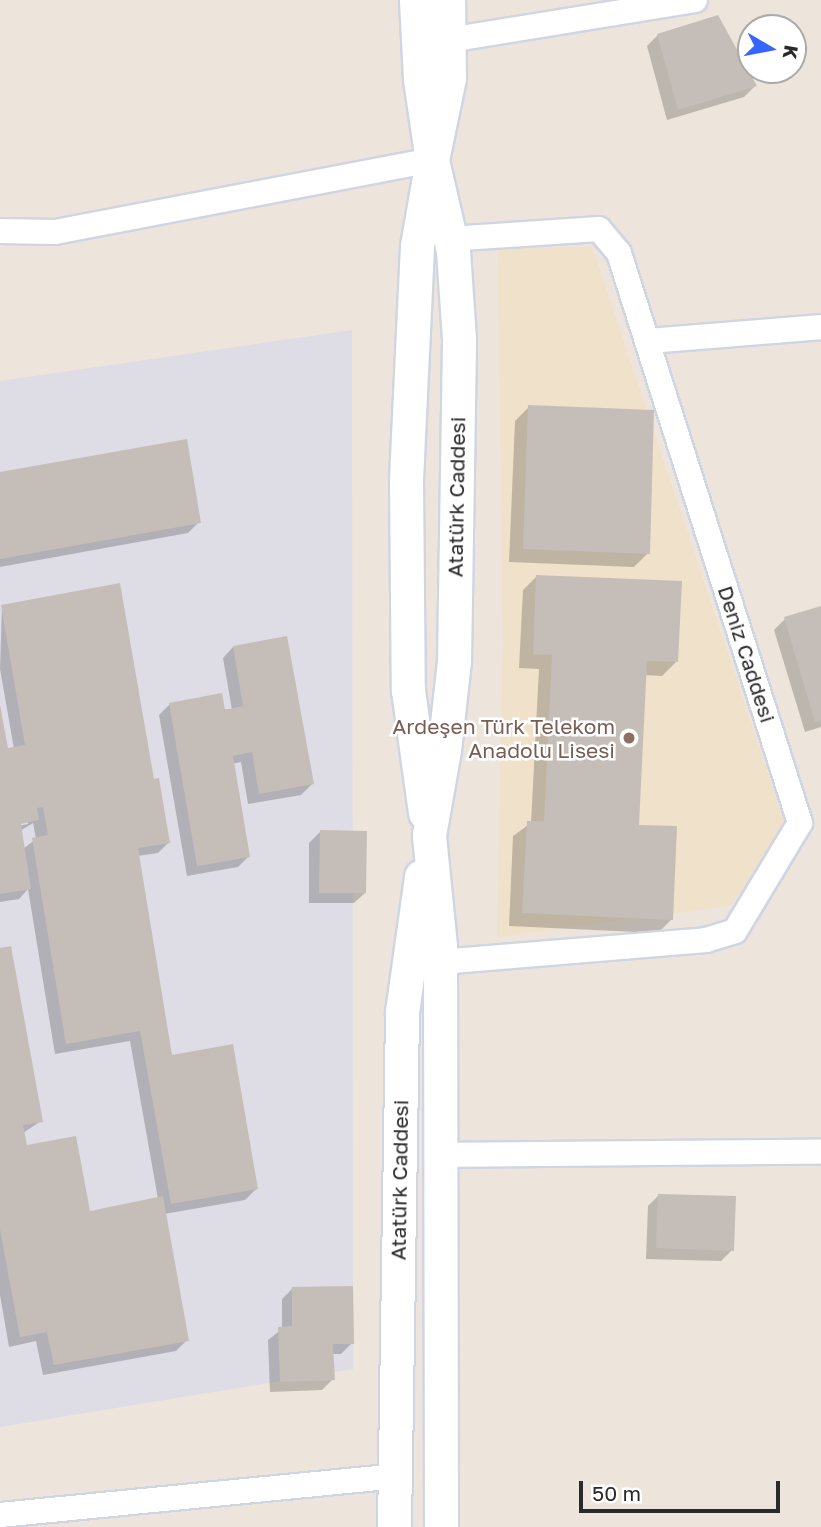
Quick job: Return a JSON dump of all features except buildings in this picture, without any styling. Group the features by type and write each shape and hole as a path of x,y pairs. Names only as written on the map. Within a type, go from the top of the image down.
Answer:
{"main road":[{"name":"Atatürk Caddesi","path":"394,1527 402,1012 454,661 459,339 450,239 432,160 420,79 415,0"},
{"name":"Atatürk Caddesi","path":"441,1527 440,962 429,835 408,690 406,481 414,274 432,160 449,78 448,0"}],"street":[{"path":"449,40 695,0"},
{"path":"0,231 55,232 432,160"},
{"name":"Deniz Caddesi","path":"440,962 706,940 735,931 800,823 619,253 599,229 450,239"},
{"path":"648,341 821,327"},
{"path":"440,1155 821,1152"},
{"path":"0,1515 394,1476"}],"shaded area":[{"path":"592,247 787,831 730,906 497,937 503,644 498,248"},
{"path":"352,330 353,1369 0,1427 0,381"}],"place":[{"name":"Ardeşen Türk Telekom Anadolu Lisesi","path":"629,738"}]}
